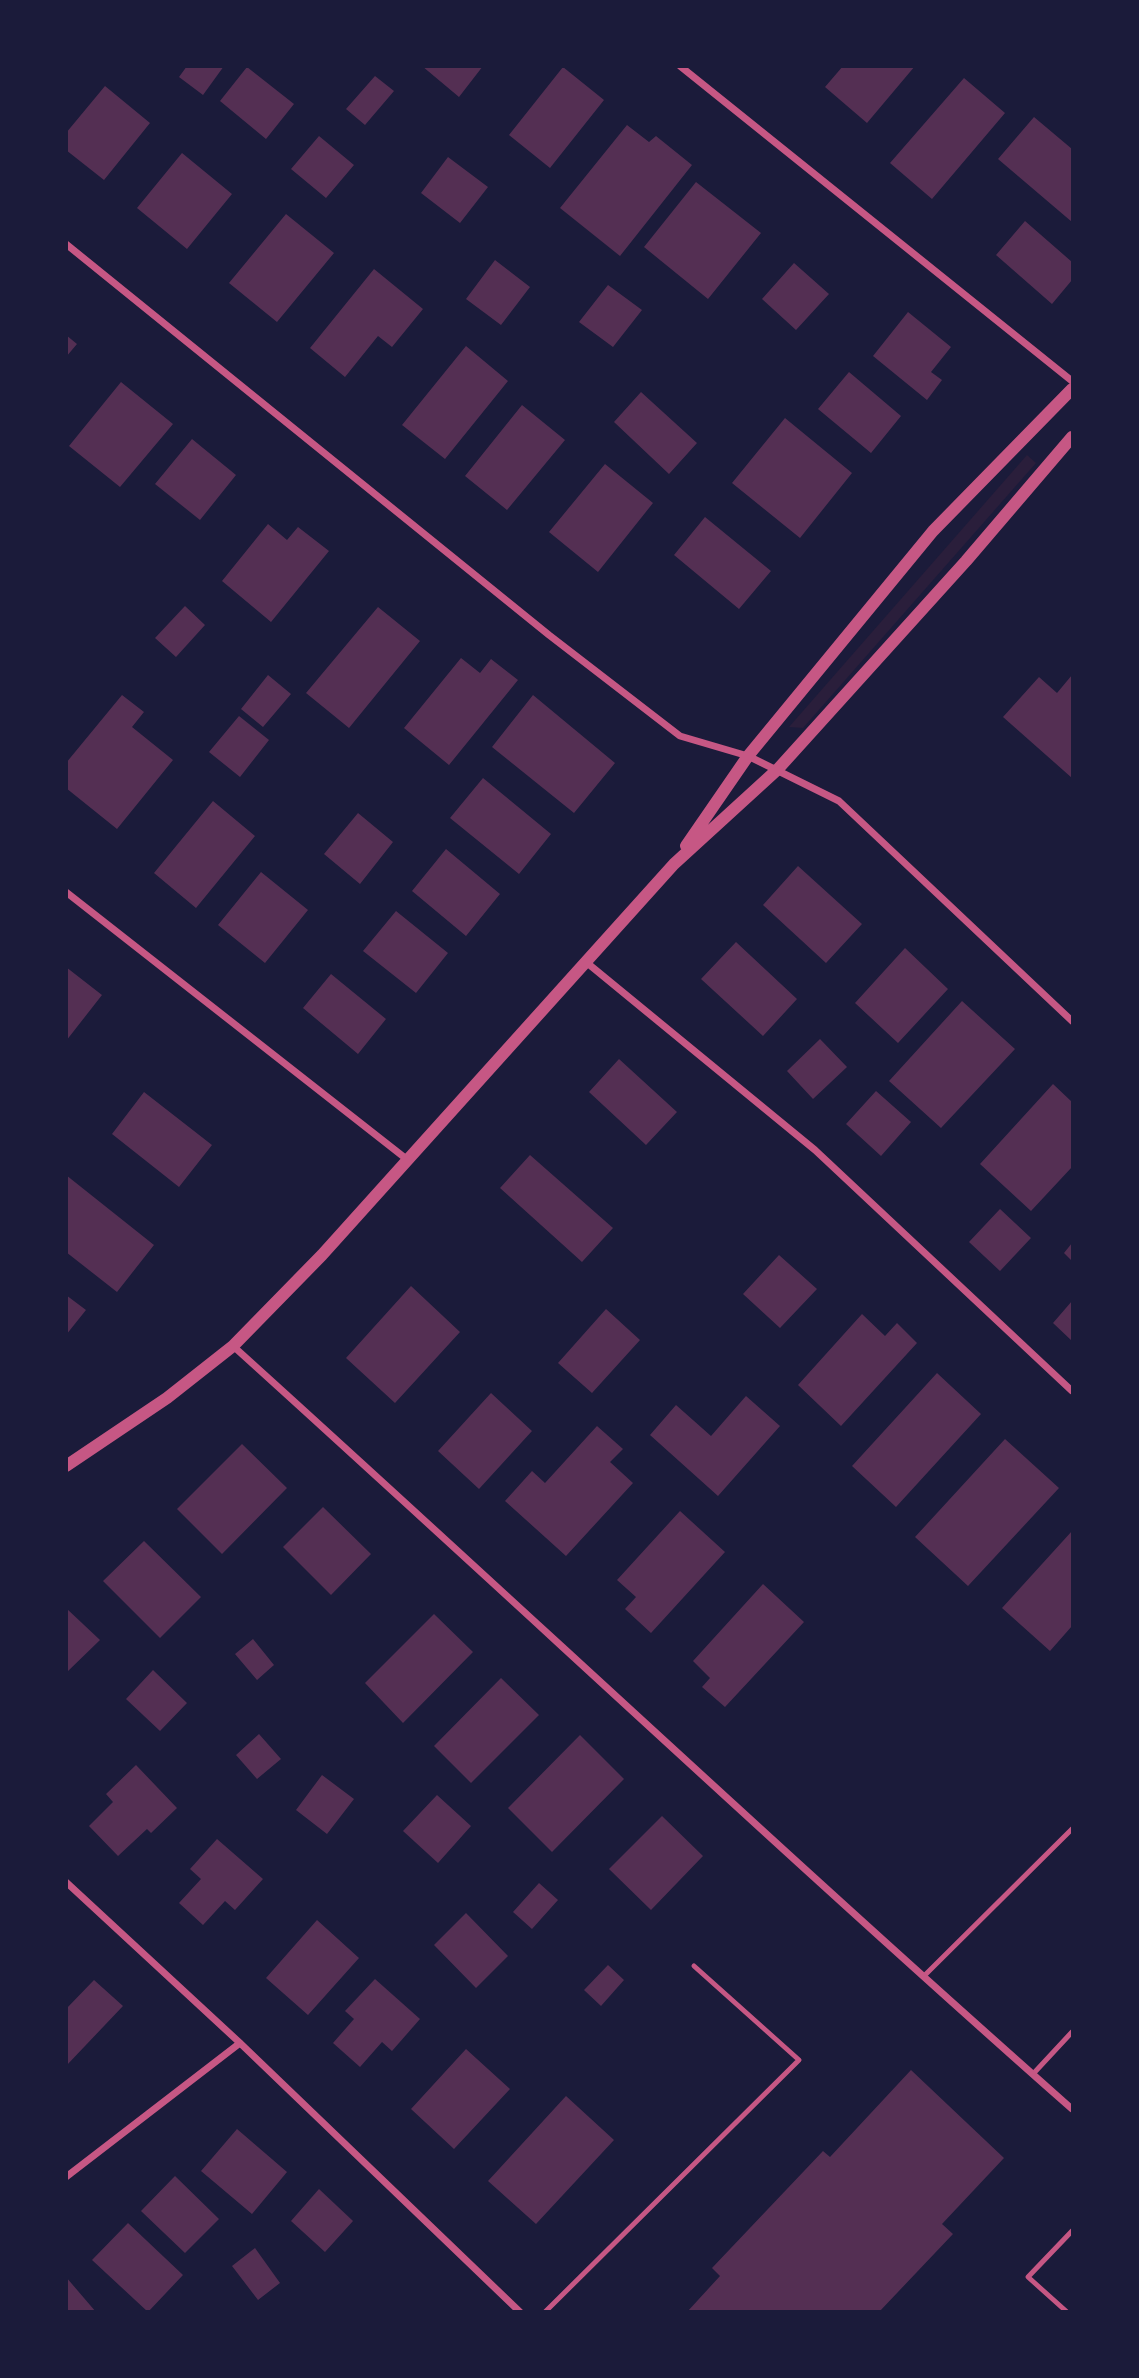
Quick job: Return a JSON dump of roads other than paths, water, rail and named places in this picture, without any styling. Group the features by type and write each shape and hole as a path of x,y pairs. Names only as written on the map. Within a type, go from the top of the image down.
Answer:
{"street":[{"path":"680,66 1073,381"},
{"path":"66,244 550,635 680,736 748,756 839,801 1073,1021"},
{"path":"674,864 748,756 933,531 1073,389"},
{"path":"66,1466 167,1398 233,1346 409,1161 674,864 778,769 966,561 1073,437"},
{"path":"66,892 409,1161"},
{"path":"586,962 815,1150 1073,1391"},
{"path":"233,1346 1073,2109"},
{"path":"66,1882 240,2043 520,2312"},
{"path":"66,2177 240,2043"}],"lane":[{"path":"924,1976 1073,1829"},
{"path":"545,2312 799,2060 694,1966"},
{"path":"1033,2074 1073,2032"},
{"path":"1068,2312 1028,2277 1073,2231"}]}
